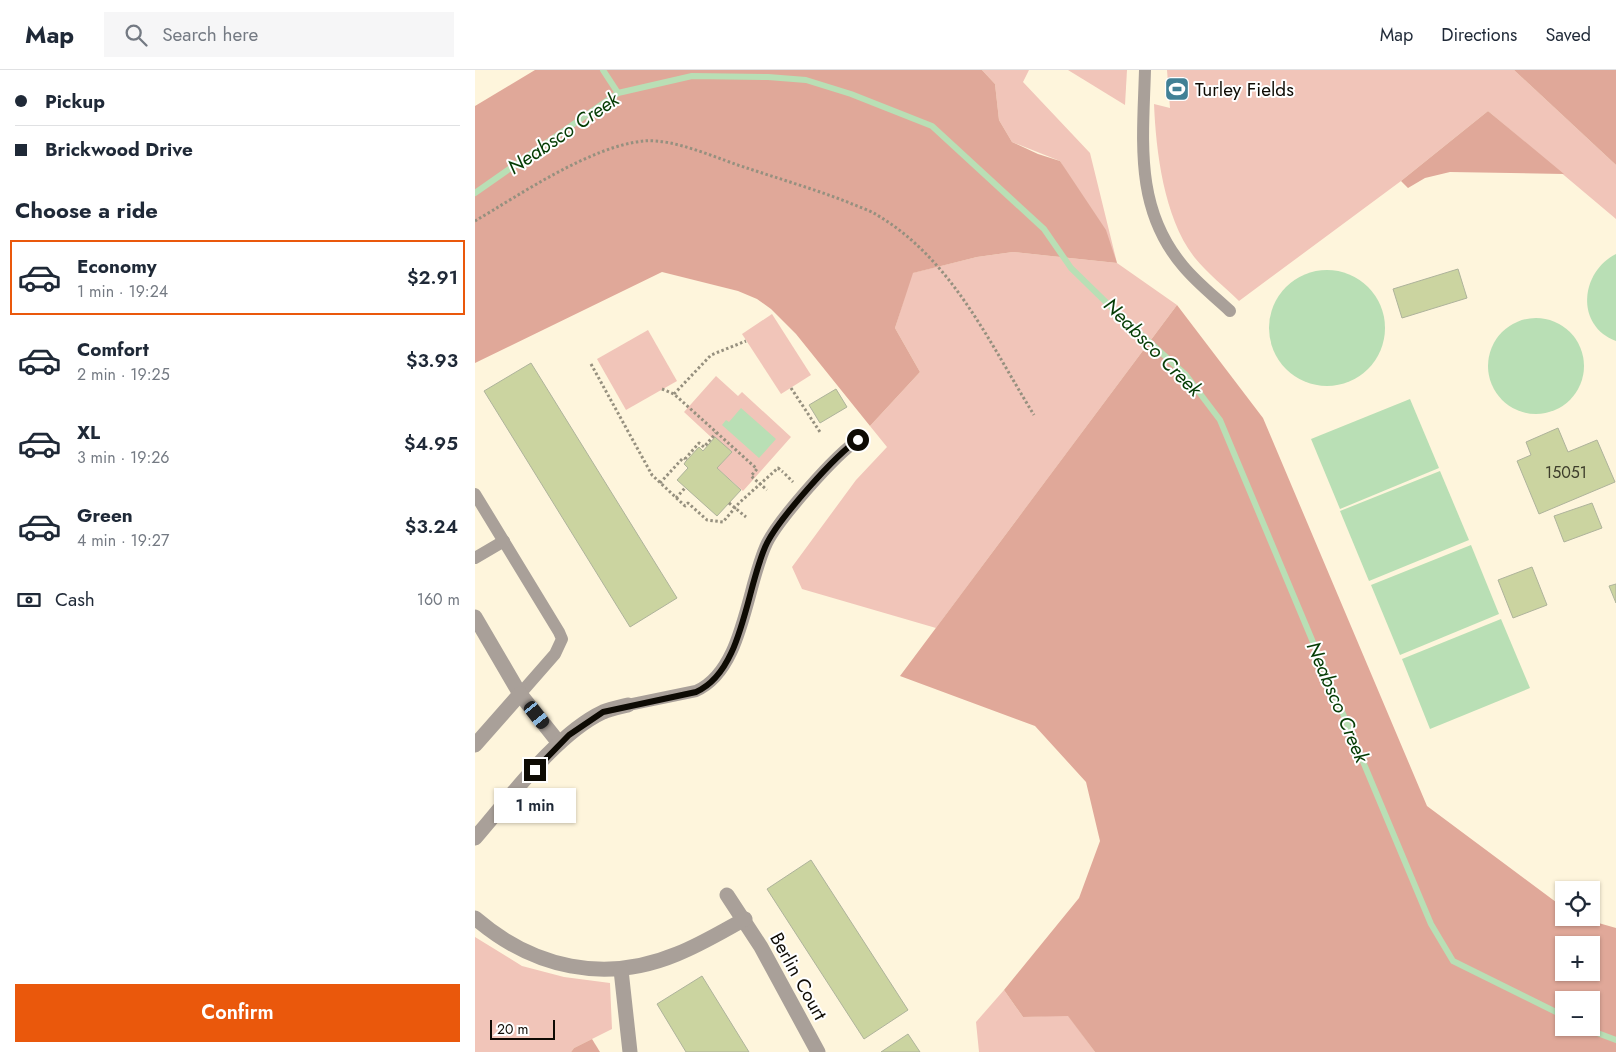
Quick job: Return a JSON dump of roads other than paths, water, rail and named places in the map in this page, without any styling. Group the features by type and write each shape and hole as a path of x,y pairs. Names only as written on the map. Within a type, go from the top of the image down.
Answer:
{"street":[{"path":"475,617 520,694 559,743"},
{"path":"475,745 520,694"},
{"path":"475,838 559,743 578,727 603,712 628,705"},
{"name":"Berlin Court","path":"727,895 745,919 818,1052"},
{"path":"475,918 517,947 549,961 569,967 596,970 621,970 676,955 745,919"},
{"path":"621,970 630,1052"}],"lane":[{"path":"1145,70 1142,160 1153,213 1166,241 1180,261 1196,280 1230,311"},
{"path":"628,705 696,692 719,672 733,650 763,554 771,536 841,452 858,440"},
{"path":"475,494 559,632 561,639 555,654 520,694"},
{"path":"475,558 503,541"}],"waterway":[{"path":"603,70 618,93"},
{"name":"Neabsco Creek","path":"475,193 618,93 692,76 768,77 806,80 851,94 932,126 1044,229 1071,268 1186,375 1220,420 1431,924 1453,961 1555,1012"},
{"name":"Neabsco Creek","path":"1600,1034 1616,1040"}],"place":[{"name":"Turley Fields","path":"1177,89"}]}
